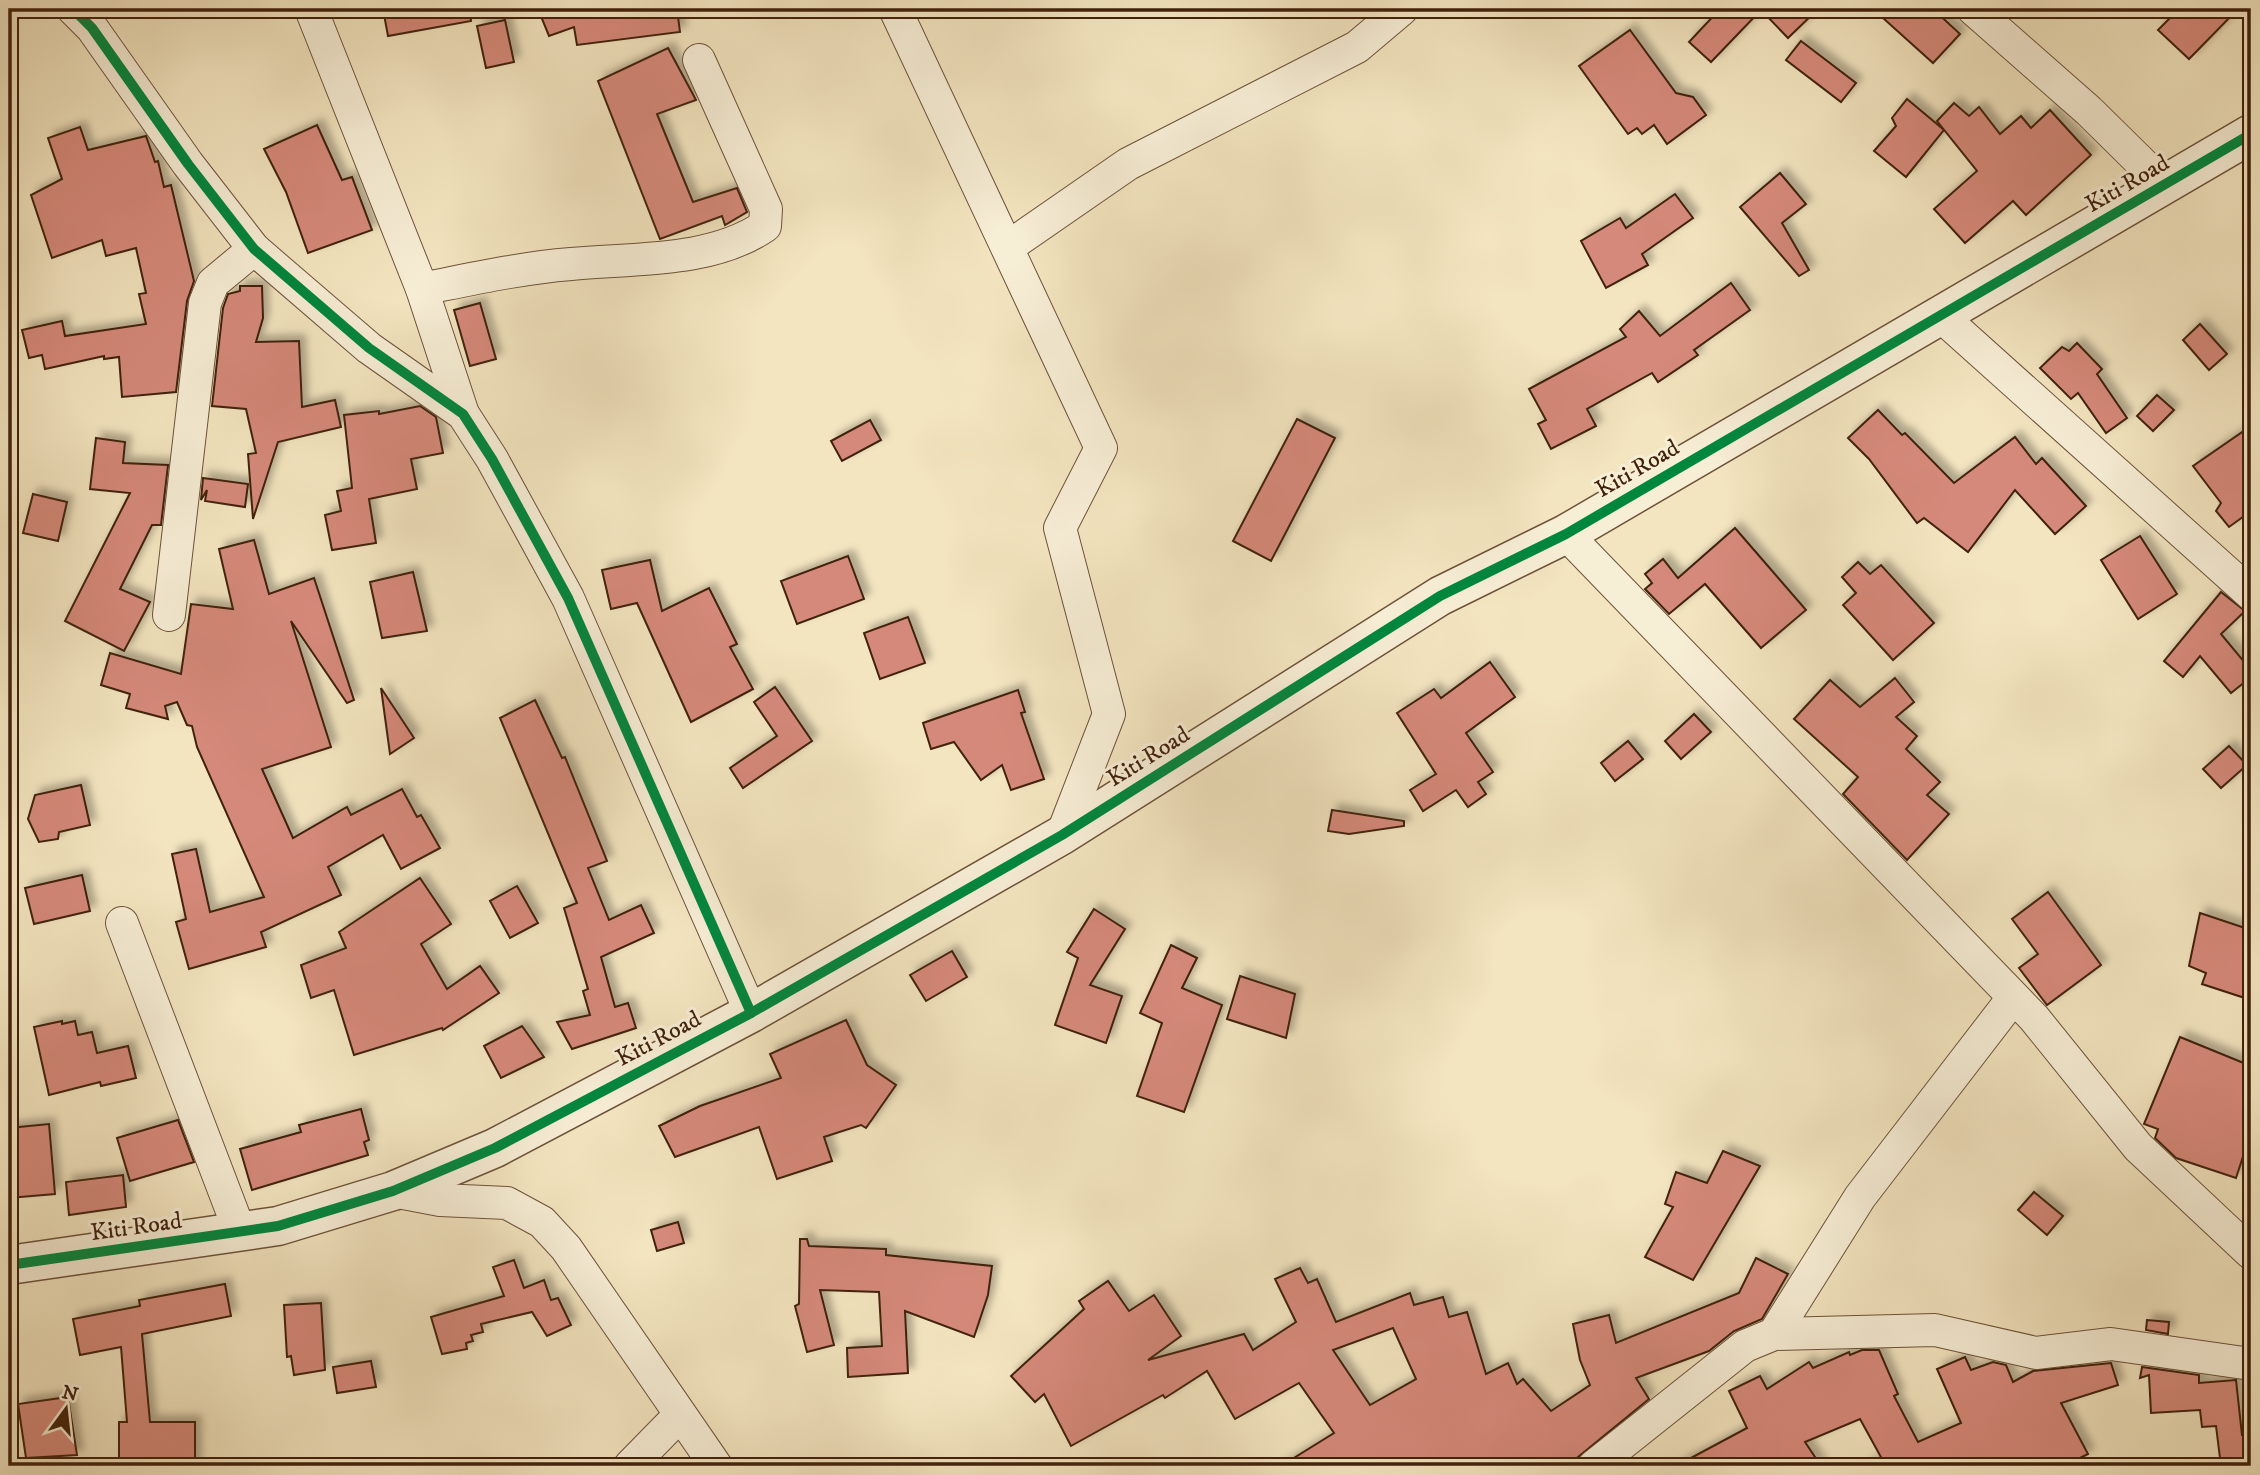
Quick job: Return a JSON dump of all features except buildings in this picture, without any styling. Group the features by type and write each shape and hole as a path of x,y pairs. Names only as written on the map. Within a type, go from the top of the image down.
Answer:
{"street":[{"path":"74,9 92,28 187,164 254,249 369,348 463,414"},
{"path":"311,9 422,289 463,414 492,459 568,598 751,1013"},
{"path":"895,9 1101,448 1060,528 1109,714 1062,835"},
{"path":"1008,247 1128,164 1357,47 1402,9"},
{"path":"1973,9 2089,111 2164,185"},
{"path":"422,289 520,270 678,254 743,240 765,226 766,209 699,60"},
{"name":"Kiti Road","path":"9,1265 240,1232 302,1220 394,1191 495,1148 751,1013 1062,835 1440,596 1566,534 2251,134"},
{"path":"169,615 205,303 213,283 254,249"},
{"path":"1941,316 2251,594"},
{"path":"1566,534 2034,1018 2138,1147 2251,1253"},
{"path":"122,923 240,1232"},
{"path":"1774,1334 1860,1197 2013,998"},
{"path":"394,1191 440,1200 507,1203 542,1222 566,1248 679,1416 716,1466"},
{"path":"1594,1466 1745,1346 1774,1334 1935,1330 2036,1353 2111,1344 2251,1363"},
{"path":"630,1466 679,1416"}],"cycle path":[{"path":"73,9 92,28 188,164 254,249 369,348 463,414 492,459 568,598 751,1013"},
{"path":"9,1265 278,1226 393,1191 495,1148 751,1013 1062,835 1440,596 1566,534 2251,134"}]}
